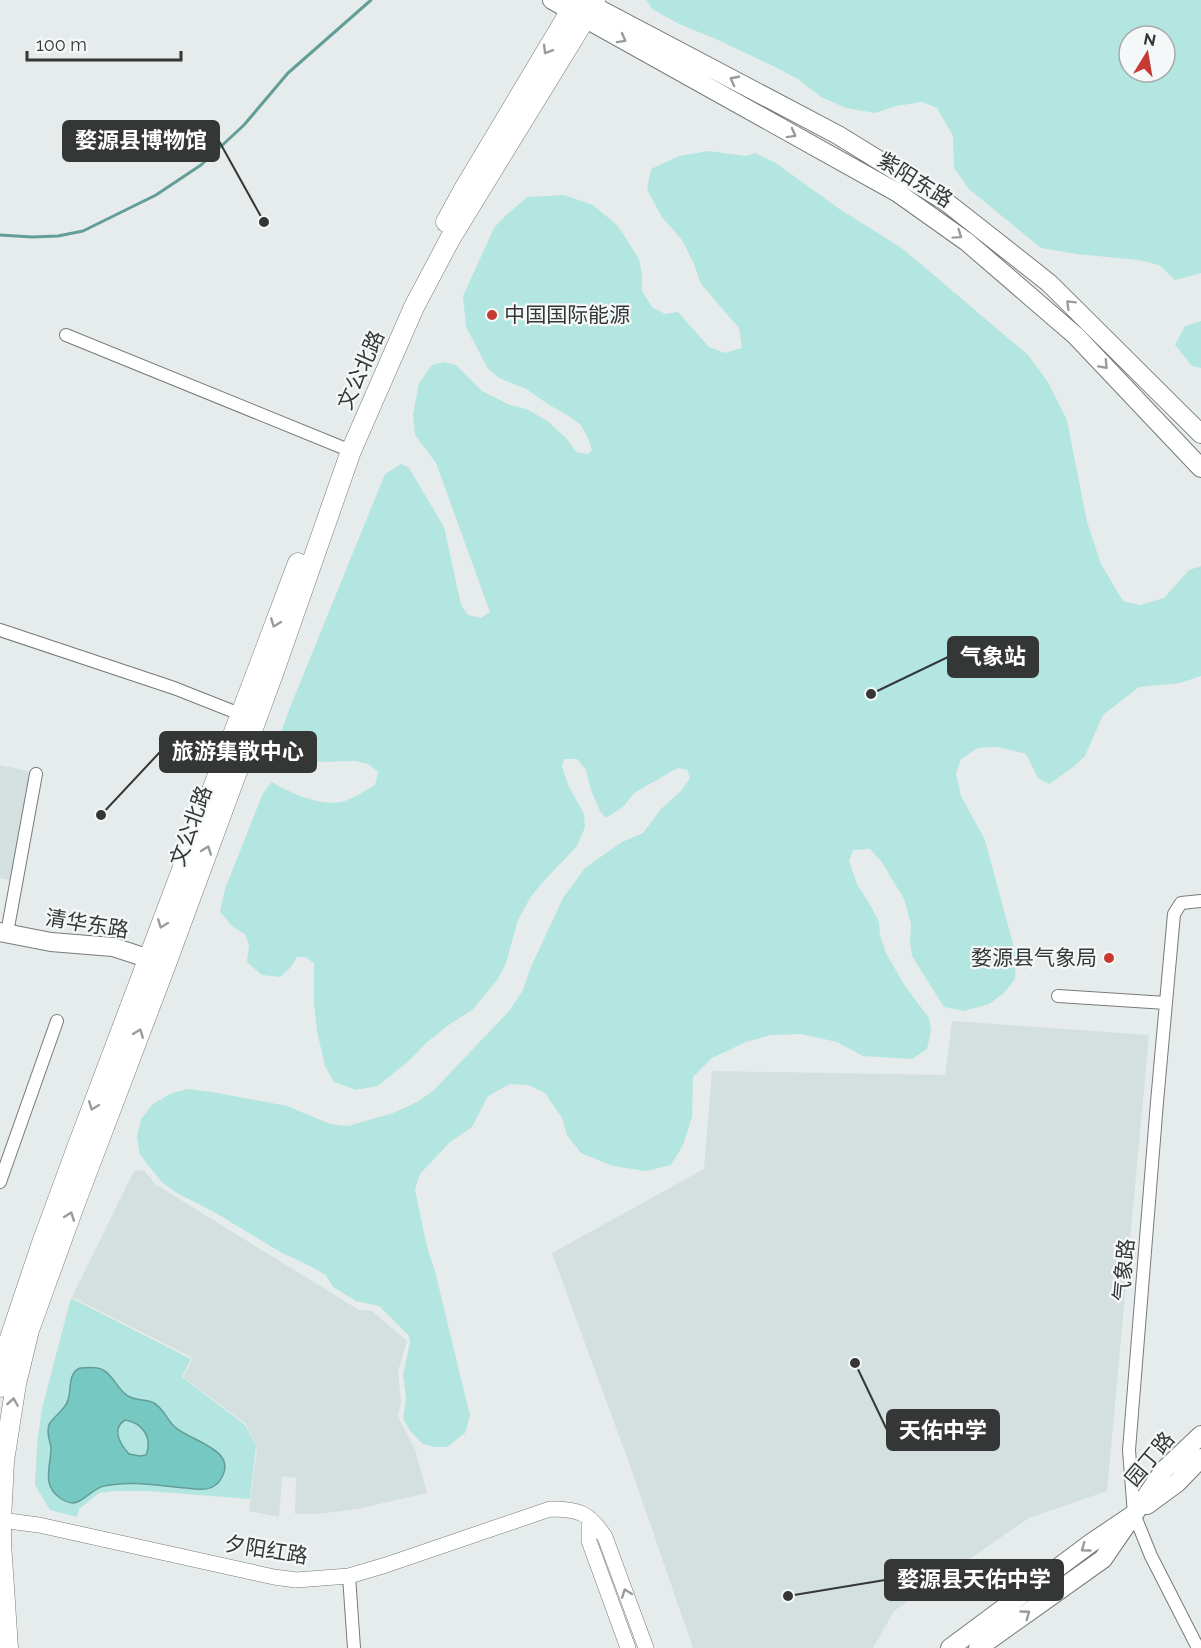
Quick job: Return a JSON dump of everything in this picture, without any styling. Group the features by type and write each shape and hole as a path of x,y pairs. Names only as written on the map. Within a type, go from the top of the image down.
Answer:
{"main road":[{"name":"紫阳东路","path":"552,0 584,6 838,135 945,201 1049,283 1201,434"},
{"name":"紫阳东路","path":"584,6 898,193 968,242 1076,336 1201,468"},
{"name":"文公北路","path":"8,1648 0,1520 4,1461 16,1384 29,1330 157,962 400,309 463,191 584,6"},
{"name":"清华东路","path":"4,933 51,942 113,947 157,962"},
{"name":"文公北路","path":"0,1387 7,1347 24,1294 78,1145 157,962"},
{"name":"园丁路","path":"978,1648 1103,1559 1164,1470 1201,1435"},
{"name":"园丁路","path":"950,1648 1177,1482 1201,1458"}],"street":[{"path":"66,335 346,449"},
{"path":"0,630 163,684 248,717"},
{"path":"4,933 36,774"},
{"name":"气象路","path":"1198,1648 1151,1556 1134,1514 1129,1450 1174,914 1181,903 1201,901"},
{"path":"1058,996 1166,1002"},
{"path":"0,1182 57,1021"},
{"name":"夕阳红路","path":"0,1520 39,1525 296,1580 349,1575 386,1565 550,1509 570,1509 589,1518"},
{"path":"589,1518 589,1541 628,1648"},
{"path":"589,1518 605,1537 646,1648"},
{"path":"349,1575 354,1648"}],"shaded area":[{"path":"646,0 1201,0 1201,273 1175,280 1159,265 1139,260 1041,248 969,189 954,168 953,136 937,108 922,102 896,106 875,113 846,108 821,97 798,79 771,65 679,24 652,9"},
{"path":"708,151 746,156 755,153 776,163 838,208 903,249 1028,355 1048,382 1067,420 1087,522 1101,564 1123,601 1140,605 1164,598 1189,570 1201,566 1201,676 1180,683 1139,687 1103,715 1085,756 1049,784 1038,778 1026,754 998,747 978,748 961,759 956,774 961,796 985,840 1016,955 1015,979 1004,993 989,1004 964,1011 944,1007 912,956 911,924 904,899 881,861 870,849 853,850 849,861 857,884 879,922 880,935 886,953 905,986 929,1018 931,1031 927,1049 912,1059 863,1056 837,1042 801,1034 771,1035 746,1042 712,1058 693,1077 692,1117 683,1145 671,1165 646,1171 613,1166 581,1153 567,1135 562,1118 545,1093 528,1085 510,1084 488,1096 472,1127 450,1142 420,1174 415,1189 427,1247 435,1271 470,1416 465,1433 447,1447 435,1447 423,1444 411,1432 403,1419 406,1397 403,1374 410,1343 409,1336 379,1306 356,1301 333,1287 326,1275 282,1253 214,1212 175,1192 161,1181 140,1155 137,1137 141,1119 153,1104 172,1093 188,1089 287,1106 330,1124 348,1126 393,1113 417,1102 433,1091 509,1011 523,990 530,969 563,898 585,868 622,842 643,833 661,809 681,791 690,778 687,770 678,768 634,793 623,807 606,818 600,811 591,790 586,770 577,759 564,759 562,767 569,787 584,814 585,827 577,846 530,898 518,920 506,963 498,979 472,1010 426,1043 411,1059 378,1086 356,1090 334,1082 325,1066 317,1031 314,1003 314,963 305,957 297,957 291,967 280,977 262,975 247,962 249,945 245,934 233,927 220,912 225,889 263,793 272,782 297,795 327,803 345,801 375,785 378,772 368,764 355,761 285,763 276,746 385,474 401,464 409,468 444,527 461,605 468,615 481,618 490,612 436,463 415,435 413,415 419,383 432,365 443,362 456,365 482,391 546,420 566,438 576,452 588,454 592,450 581,425 526,389 499,378 488,369 466,327 463,296 494,228 527,197 564,195 593,205 618,226 639,259 642,291 652,307 665,314 678,312 709,347 725,353 742,348 739,328 701,284 682,240 662,217 647,190 651,169 679,156"},
{"path":"1201,321 1201,368 1192,366 1175,345 1185,326"},
{"path":"0,765 32,772 10,880 0,878"},
{"path":"952,1021 1149,1035 1107,1491 1029,1518 894,1611 873,1648 693,1648 633,1474 552,1253 704,1169 712,1071 945,1075"},
{"path":"144,1170 155,1184 359,1310 372,1311 407,1341 398,1371 401,1402 398,1417 415,1449 427,1493 357,1509 295,1514 296,1478 282,1476 279,1517 249,1511 257,1448 246,1424 183,1377 193,1358 72,1297 134,1171"},
{"path":"71,1298 191,1359 182,1377 245,1425 256,1446 250,1499 147,1491 114,1491 99,1493 79,1509 77,1517 50,1510 35,1485 37,1445 42,1408"},
{"path":"80,1368 101,1369 110,1375 128,1396 157,1405 175,1427 210,1447 223,1459 225,1467 219,1482 211,1488 202,1489 114,1484 99,1488 77,1502 73,1503 60,1498 54,1493 49,1481 51,1448 48,1428 66,1404 73,1374","holes":["125,1420 137,1424 145,1432 148,1443 146,1455 129,1454 118,1437 118,1428 121,1424"]}],"waterway":[{"path":"0,235 58,236 83,231 156,195 201,165 244,125 288,73 371,0"}],"place":[{"name":"婺源县博物馆","path":"264,222"},
{"name":"中国国际能源","path":"492,315"},
{"name":"气象站","path":"871,694"},
{"name":"旅游集散中心","path":"101,815"},
{"name":"婺源县气象局","path":"1109,958"},
{"name":"天佑中学","path":"855,1363"},
{"name":"婺源县天佑中学","path":"788,1596"}]}
